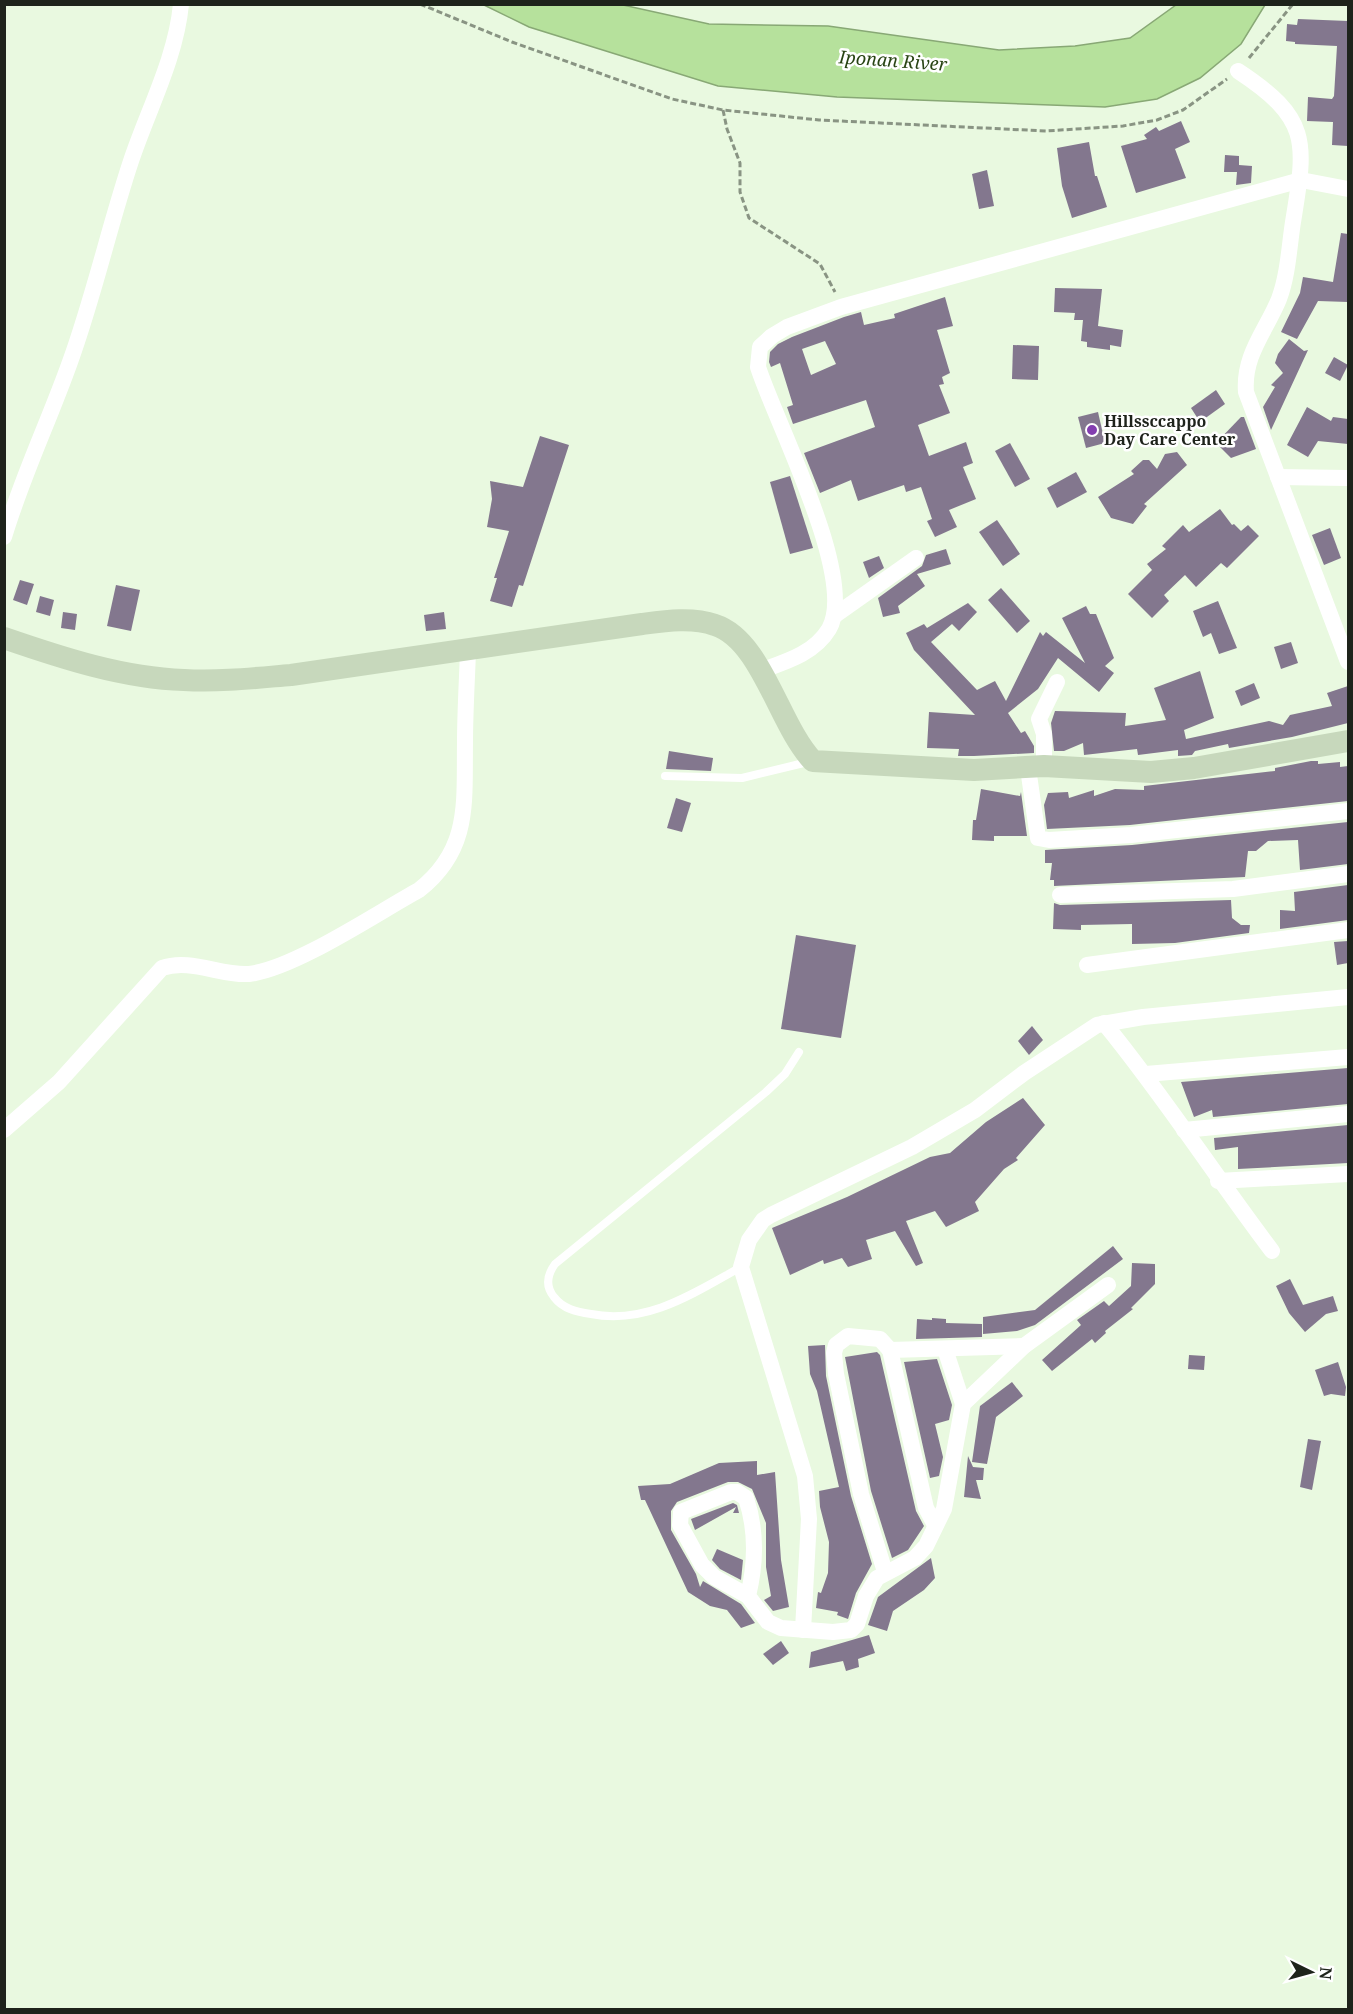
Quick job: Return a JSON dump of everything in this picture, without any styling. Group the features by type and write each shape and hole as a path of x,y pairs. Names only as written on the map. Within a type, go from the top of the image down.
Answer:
{"street":[{"path":"4,537 29,464 70,362 125,180 179,26 180,4"},
{"path":"1238,71 1274,97 1294,122 1302,147 1301,180 1287,270 1279,298 1250,353 1245,381 1251,411 1348,662"},
{"path":"760,671 791,660 810,650 830,628 834,616 831,570 819,522 807,486 763,383 757,359 760,347 772,336 787,327 841,307 1301,180 1348,189"},
{"path":"1278,477 1348,478"},
{"path":"834,616 916,558"},
{"path":"4,638 118,671 183,680 291,675 642,624 695,621 715,625 729,632 743,646 760,671 796,740 813,761 974,770 1036,767 1151,772 1194,768 1348,741"},
{"path":"4,1130 59,1082 162,968 185,965 247,974 282,965 419,890 433,879 450,858 464,814 468,651"},
{"path":"1057,682 1039,719 1044,734 1036,767 1038,838 1049,840 1131,835 1348,811"},
{"path":"1060,895 1233,889 1348,874"},
{"path":"1087,965 1348,930"},
{"path":"803,1630 809,1520 805,1476 741,1267 749,1240 763,1220 912,1147 975,1110 1079,1035 1104,1023 1348,997"},
{"path":"1104,1023 1146,1074 1218,1181 1272,1251"},
{"path":"1146,1074 1348,1057"},
{"path":"1184,1130 1348,1114"},
{"path":"1218,1181 1348,1174"},
{"path":"963,1404 1024,1346 1108,1285"},
{"path":"885,1572 861,1494 834,1353 836,1345 848,1336 880,1339 890,1350 926,1508 935,1525"},
{"path":"890,1350 1024,1346"},
{"path":"748,1596 755,1560 746,1498 737,1492 731,1492 687,1507 679,1517 680,1526 702,1565 714,1577 748,1596 768,1622 781,1628 843,1632 851,1630 857,1624 872,1585 885,1572 921,1552 944,1509 963,1404 945,1349"}],"lane":[{"path":"665,776 742,778 813,761"},
{"path":"741,1267 664,1307 621,1317 579,1312 565,1307 556,1301 548,1285 549,1272 555,1264 766,1092 784,1074 799,1052"}],"path":[{"path":"420,4 512,42 672,99 723,110 819,120 942,127 1084,130 1157,120 1183,111 1238,71 1293,4"},
{"path":"723,110 727,129 740,163 740,192 749,218 820,264 841,307"}],"water":[{"name":"Iponan River","path":"484,5 623,5 709,24 828,26 999,50 1075,46 1130,38 1176,5 1265,5 1241,44 1200,78 1157,99 1105,107 837,97 718,86 529,27"}],"building":[{"path":"1298,19 1348,21 1348,146 1332,145 1333,122 1307,121 1308,97 1332,99 1334,96 1337,46 1295,44 1295,42 1286,41 1287,24 1297,25"},
{"path":"1181,121 1190,142 1175,149 1186,178 1136,193 1121,146 1147,139 1144,135 1156,127 1159,131"},
{"path":"1089,142 1095,176 1097,176 1107,207 1072,218 1062,186 1057,148"},
{"path":"1225,155 1239,156 1239,165 1252,166 1251,183 1236,185 1237,172 1224,172"},
{"path":"987,170 994,206 979,209 972,174"},
{"path":"1341,233 1348,234 1348,302 1318,301 1297,339 1281,332 1300,293 1303,277 1333,282"},
{"path":"1055,288 1102,289 1098,326 1123,330 1121,347 1110,345 1110,350 1087,347 1087,342 1081,341 1083,320 1074,320 1075,313 1054,312"},
{"path":"945,297 953,326 937,330 950,373 942,377 944,384 939,385 950,413 918,425 929,456 966,442 973,463 963,467 976,499 949,510 957,527 935,537 927,521 932,519 921,487 906,492 904,485 858,501 851,480 820,493 804,453 875,427 866,400 793,424 787,407 793,405 780,363 771,367 769,362 770,352 778,344 844,317 861,312 864,325 895,318 894,314","holes":["825,341 836,364 811,375 802,349"]},
{"path":"1289,339 1304,351 1308,350 1271,430 1263,407 1275,387 1271,385 1283,373 1275,363 1278,354"},
{"path":"1013,345 1039,346 1038,380 1012,379"},
{"path":"1334,357 1348,365 1340,381 1325,373"},
{"path":"1216,390 1225,404 1200,422 1191,408"},
{"path":"1307,407 1331,421 1333,417 1348,419 1348,444 1318,441 1308,457 1287,445"},
{"name":"Hillssccappo Day Care Center","path":"1098,412 1105,443 1086,448 1078,417"},
{"path":"1241,417 1244,417 1256,449 1231,458 1216,443"},
{"path":"540,436 569,445 523,586 519,585 512,607 490,601 497,578 494,578 509,531 487,527 492,499 490,481 523,487"},
{"path":"1010,443 1030,479 1015,487 995,451"},
{"path":"1177,452 1187,465 1144,504 1147,506 1133,524 1111,518 1098,497 1134,474 1131,471 1143,460 1149,460 1157,469 1165,454"},
{"path":"1076,472 1087,492 1057,508 1047,488"},
{"path":"790,476 813,548 790,554 770,482"},
{"path":"1220,509 1232,525 1234,524 1241,531 1248,525 1259,536 1227,568 1221,563 1196,587 1185,575 1164,595 1169,601 1152,618 1128,594 1152,570 1147,564 1166,549 1162,546 1183,525 1189,532"},
{"path":"997,520 1020,554 1003,566 979,532"},
{"path":"1330,528 1341,558 1324,565 1312,535"},
{"path":"946,549 951,564 917,574 925,586 898,606 900,613 883,617 878,598 922,566 926,555"},
{"path":"879,556 884,568 869,578 863,562"},
{"path":"20,580 34,584 27,605 13,600"},
{"path":"116,585 140,590 131,631 107,626"},
{"path":"1001,588 1030,621 1017,633 988,600"},
{"path":"40,596 54,600 50,616 36,612"},
{"path":"1218,601 1237,648 1219,654 1211,633 1203,637 1193,611"},
{"path":"968,603 977,612 959,631 952,624 931,642 977,690 995,681 1006,701 1040,632 1043,636 1046,632 1085,663 1062,618 1086,606 1090,614 1096,614 1114,658 1105,666 1114,673 1099,692 1058,658 1038,689 1008,713 1021,733 1025,731 1034,746 1034,753 958,756 959,749 927,748 929,712 975,715 914,650 906,633 924,624 927,628"},
{"path":"63,612 77,614 75,630 61,628"},
{"path":"444,612 446,629 426,631 424,615"},
{"path":"1291,642 1298,663 1281,669 1274,647"},
{"path":"1200,671 1214,718 1184,730 1186,739 1269,721 1283,725 1290,715 1332,706 1327,693 1348,686 1348,723 1292,737 1229,748 1228,744 1195,751 1192,755 1178,756 1178,750 1138,755 1137,749 1084,755 1083,743 1064,751 1054,751 1051,723 1055,711 1126,713 1125,726 1166,720 1154,688"},
{"path":"1254,683 1260,698 1241,706 1235,691"},
{"path":"669,751 713,758 711,771 666,769"},
{"path":"1318,761 1318,764 1340,762 1340,767 1348,766 1348,801 1130,825 1047,829 1044,805 1048,793 1068,792 1069,798 1094,790 1094,796 1115,789 1144,790 1144,786 1275,771 1275,768"},
{"path":"981,789 1020,796 1021,792 1027,836 994,836 994,841 972,840 973,820 976,820"},
{"path":"676,798 691,803 682,832 667,828"},
{"path":"1348,822 1348,864 1300,870 1298,840 1268,841 1256,851 1248,851 1245,877 1054,886 1054,880 1050,880 1052,863 1045,863 1045,850 1132,845"},
{"path":"1348,885 1348,920 1280,929 1280,910 1295,911 1294,892"},
{"path":"1231,900 1232,918 1241,925 1250,925 1249,933 1175,943 1132,944 1132,924 1081,925 1081,930 1053,929 1054,903 1060,905"},
{"path":"796,935 856,945 841,1038 781,1029"},
{"path":"1348,941 1348,963 1337,965 1334,942"},
{"path":"1032,1026 1043,1040 1029,1055 1018,1041"},
{"path":"1348,1068 1348,1104 1213,1117 1212,1110 1194,1117 1181,1082"},
{"path":"1023,1098 1045,1125 1016,1158 1018,1160 1004,1169 975,1202 979,1211 946,1227 935,1211 906,1221 923,1263 916,1266 895,1231 866,1240 872,1259 848,1267 842,1258 824,1264 823,1260 790,1275 772,1228 847,1197 930,1157 950,1153 986,1122"},
{"path":"1348,1125 1348,1163 1238,1169 1238,1147 1215,1150 1214,1138"},
{"path":"1113,1246 1123,1259 1035,1325 1017,1331 983,1334 983,1317 1035,1310"},
{"path":"1132,1263 1155,1264 1155,1284 1131,1308 1133,1309 1105,1331 1106,1333 1095,1343 1092,1339 1052,1371 1042,1360 1081,1325 1077,1320 1104,1301 1109,1306 1131,1286"},
{"path":"1290,1279 1303,1305 1333,1296 1338,1311 1326,1314 1305,1332 1289,1313 1276,1286"},
{"path":"932,1318 946,1319 946,1323 982,1324 982,1337 916,1339 917,1319 932,1320"},
{"path":"825,1345 826,1376 851,1496 872,1564 856,1593 848,1619 837,1615 838,1612 816,1608 818,1592 821,1593 828,1573 829,1542 820,1507 819,1491 839,1487 817,1391 810,1374 808,1346"},
{"path":"877,1352 880,1355 916,1511 924,1526 908,1550 892,1558 871,1491 845,1357"},
{"path":"1189,1355 1205,1356 1204,1370 1188,1369"},
{"path":"937,1359 952,1405 949,1420 935,1424 943,1457 939,1476 930,1478 904,1362"},
{"path":"1338,1362 1346,1387 1345,1396 1331,1394 1324,1396 1315,1370"},
{"path":"1012,1382 1023,1396 996,1417 987,1464 972,1462 980,1406"},
{"path":"1308,1439 1321,1441 1312,1490 1300,1487"},
{"path":"968,1456 973,1467 984,1468 983,1480 976,1480 981,1499 964,1497"},
{"path":"757,1461 757,1475 775,1472 781,1560 789,1607 773,1611 764,1600 771,1596 766,1567 766,1523 752,1489 738,1482 728,1482 677,1502 671,1511 671,1530 696,1574 700,1587 703,1581 741,1604 755,1623 741,1628 727,1610 710,1606 688,1592 645,1500 641,1500 638,1486 670,1484 719,1463"},
{"path":"733,1503 737,1505 739,1513 733,1513 736,1507 695,1530 691,1519"},
{"path":"717,1549 743,1560 741,1580 720,1569 712,1560"},
{"path":"931,1558 935,1578 924,1590 893,1611 887,1631 868,1625 878,1597"},
{"path":"869,1635 875,1653 858,1659 859,1667 846,1671 843,1661 809,1668 811,1652"},
{"path":"781,1641 789,1653 773,1665 763,1654"}],"place":[{"name":"Hillssccappo Day Care Center","path":"1092,430"}]}
